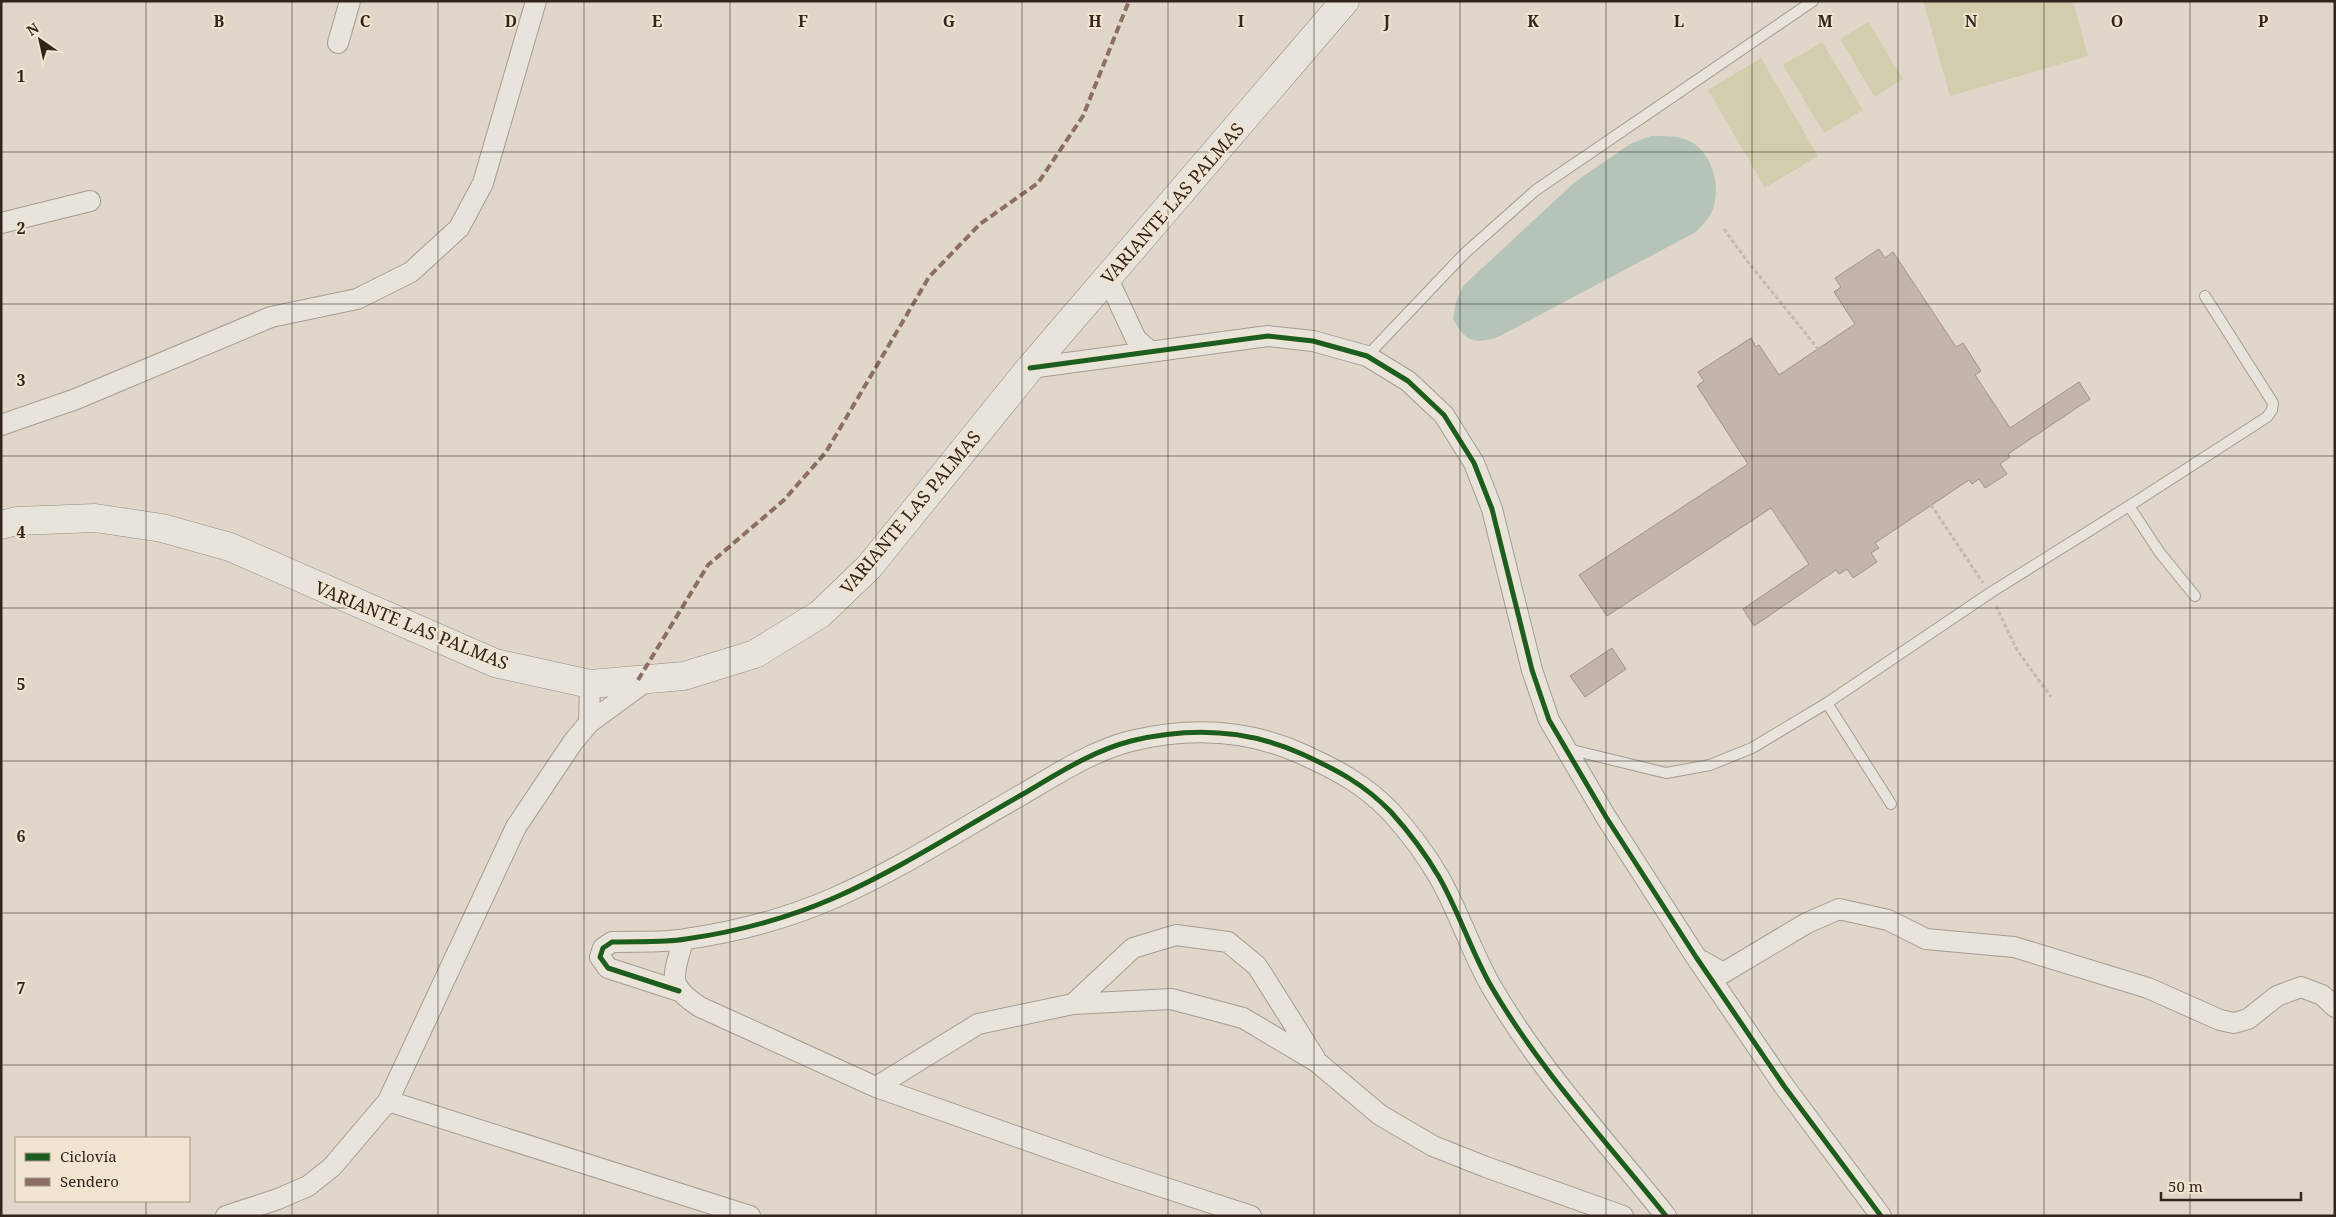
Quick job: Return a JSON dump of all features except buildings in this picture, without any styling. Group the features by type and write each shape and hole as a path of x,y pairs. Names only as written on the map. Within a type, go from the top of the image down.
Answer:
{"main road":[{"name":"VARIANTE LAS PALMAS","path":"1,525 17,521 95,518 162,528 230,548 494,663 590,684 684,676 754,654 820,614 869,567 1030,368 1345,1"}],"street":[{"path":"338,43 350,1"},
{"path":"1,425 76,399 271,317 357,299 411,272 459,228 483,183 536,1"},
{"path":"1,223 90,201"},
{"path":"1108,279 1136,339 1150,351"},
{"path":"1030,368 1268,336 1313,341 1367,356 1408,381 1444,415 1474,463 1492,509 1532,670 1549,720 1606,816 1696,957 1784,1086 1881,1216"},
{"path":"226,1216 278,1199 308,1186 332,1167 388,1101 516,827 573,742 589,723 650,679"},
{"path":"589,723 590,684"},
{"path":"1251,1216 1120,1173 876,1087 700,1007 679,991 608,968 601,960 600,954 603,948 612,942 683,940 790,914 832,899 879,877 1078,762 1129,742 1175,733 1222,731 1252,737 1287,747 1327,765 1362,785 1416,841 1440,879 1467,941 1492,986 1528,1043 1666,1216"},
{"path":"1696,957 1723,973 1807,922 1839,909 1888,920 1926,939 2014,947 2148,988 2234,1023 2248,1018 2276,996 2301,987 2322,995 2335,1007"},
{"path":"1073,1004 1133,948 1176,935 1228,942 1257,966 1317,1062"},
{"path":"679,991 674,976 683,940"},
{"path":"876,1087 978,1024 1073,1004 1170,1000 1244,1018 1317,1062 1380,1115 1433,1146 1486,1168 1623,1216"},
{"path":"388,1101 750,1216"}],"lane":[{"path":"1367,356 1464,254 1536,190 1813,1"},
{"path":"1566,749 1666,773 1710,765 1752,748 1827,703 1990,593 2225,445 2272,410 2273,402 2205,296"},
{"path":"2129,506 2160,553 2195,596"},
{"path":"1827,703 1890,804"}],"path":[{"path":"1724,229 1744,258 1818,349"}],"shaded area":[{"path":"1923,1 2073,1 2088,56 1950,96"},
{"path":"1868,22 1903,79 1875,97 1840,39"},
{"path":"1822,42 1863,110 1824,133 1783,65"},
{"path":"1761,58 1818,156 1765,188 1708,90"},
{"path":"1651,136 1672,136 1688,140 1701,149 1707,157 1715,177 1716,198 1708,219 1696,232 1498,337 1476,341 1466,336 1453,319 1456,302 1463,286 1575,182 1630,144"}],"marked path":[{"path":"638,680 708,565 784,500 826,452 929,277 980,224 1038,183 1083,116 1129,1"}],"cycle path":[{"path":"1030,368 1268,336 1313,341 1367,356 1408,381 1444,415 1474,463 1492,509 1532,670 1549,720 1606,817 1696,957 1784,1086 1881,1216"},
{"path":"679,991 608,968 600,957 603,948 612,942 677,940 705,936 780,918 834,898 859,887 930,848 1062,771 1117,745 1153,737 1196,732 1239,735 1260,739 1302,754 1338,772 1371,793 1398,820 1439,877 1484,973 1510,1017 1574,1104 1666,1216"}]}
